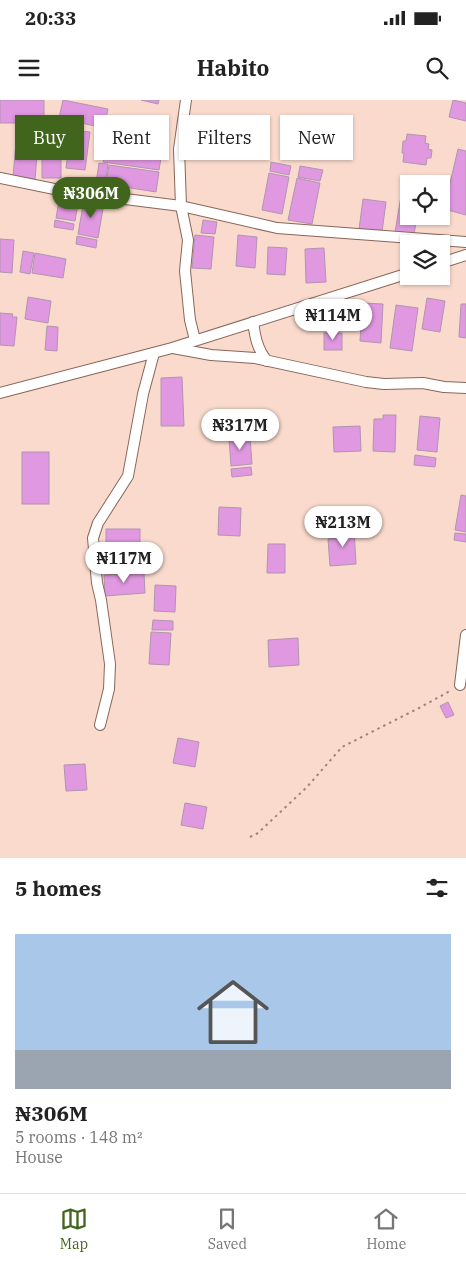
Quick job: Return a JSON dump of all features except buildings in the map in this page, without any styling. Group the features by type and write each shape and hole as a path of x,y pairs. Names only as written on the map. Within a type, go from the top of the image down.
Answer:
{"street":[{"path":"186,100 179,149 181,206 188,240 185,271 190,320 195,340"},
{"path":"0,178 69,192 181,206 277,228 466,242"},
{"path":"450,260 466,255"},
{"path":"0,393 172,348 400,276"},
{"path":"253,322 260,352 267,360"},
{"path":"172,348 267,360 366,382 384,384 422,383 465,388"},
{"path":"100,725 109,689 110,664 97,583 93,538 98,523 128,476 143,394 154,353"},
{"path":"460,685 466,635"}],"path":[{"path":"250,837 258,832 307,787 342,746 419,708 460,685"}]}
